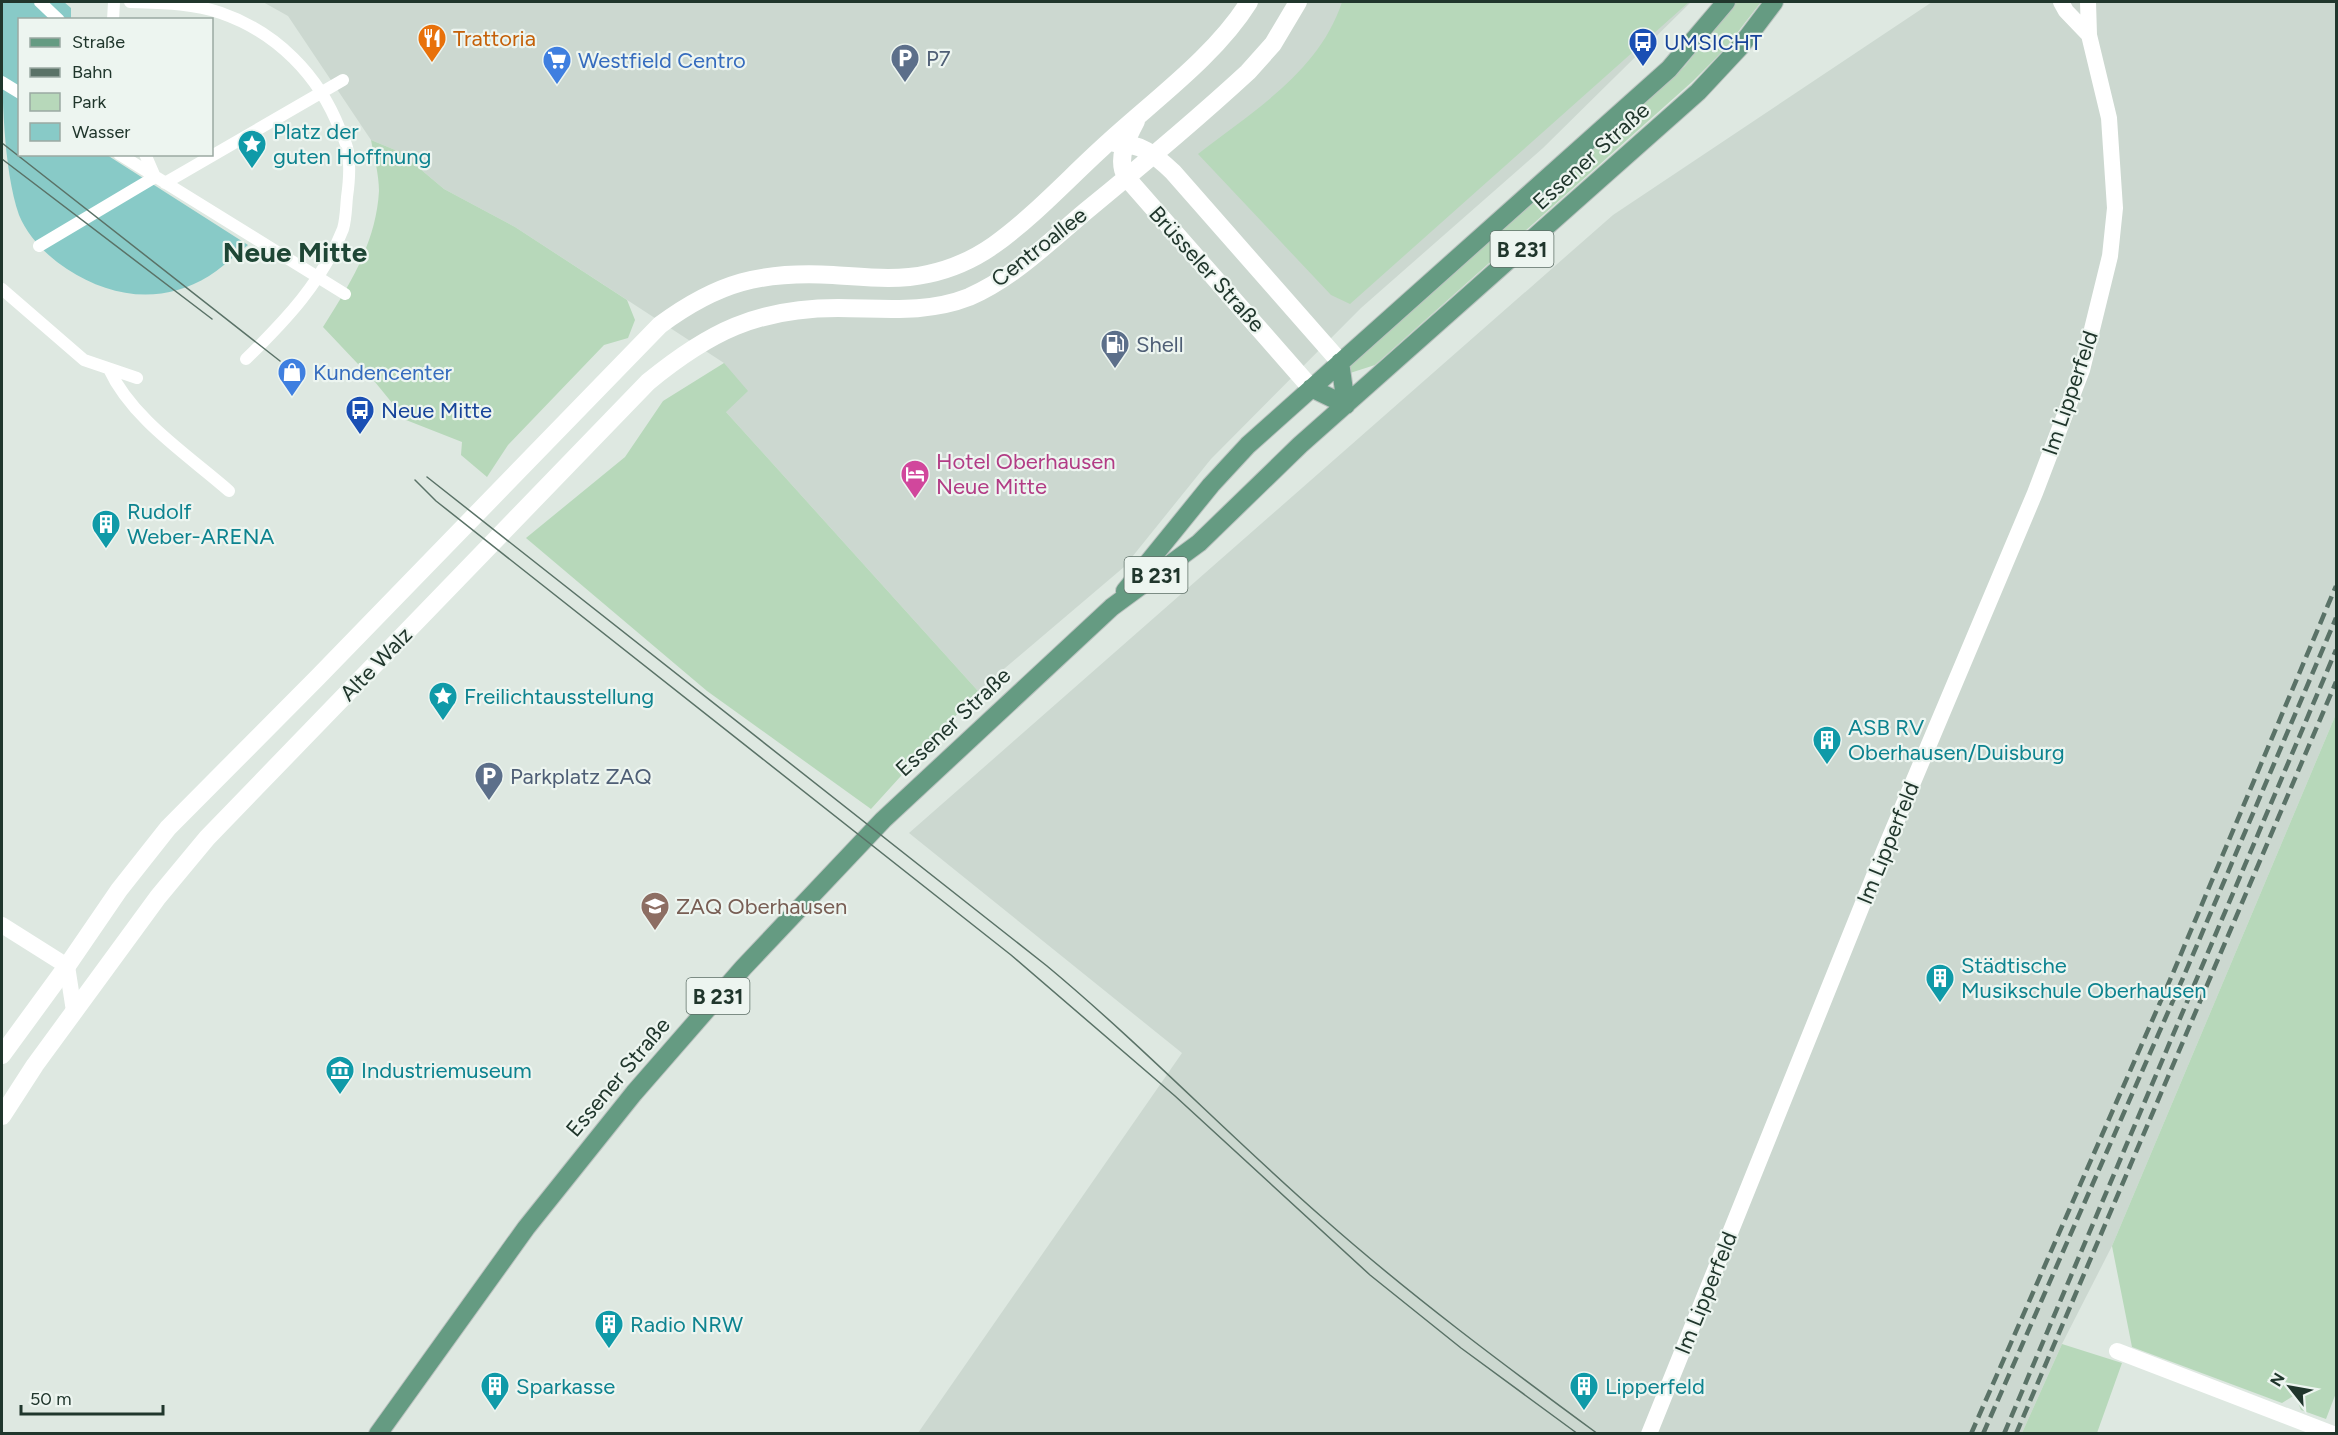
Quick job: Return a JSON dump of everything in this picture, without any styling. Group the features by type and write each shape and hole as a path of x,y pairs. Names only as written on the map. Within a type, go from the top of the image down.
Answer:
{"main road":[{"name":"Essener Straße","path":"1112,608 1233,460 1669,69 1726,2"},
{"name":"Essener Straße","path":"378,1434 525,1228 634,1093 736,976 883,820 1112,608 1199,543 1300,445 1698,92 1740,47 1774,2"},
{"path":"1340,362 1346,405"},
{"path":"1311,388 1346,405"}],"street":[{"path":"40,2 57,18"},
{"path":"113,18 114,2"},
{"path":"130,2 178,4 220,12 244,23 284,47 322,92 348,151 348,189 344,226 319,278 285,321 246,359"},
{"name":"Centroallee","path":"690,302 729,285 773,275 901,278 942,271 965,262 1008,234 1140,114 1225,34 1249,2"},
{"name":"Centroallee","path":"703,340 758,318 787,312 837,308 918,309 968,297 1002,279 1154,154 1261,59 1285,26 1298,2"},
{"path":"2061,2 2066,11 2089,34"},
{"name":"Im Lipperfeld","path":"1650,1434 1884,851 2035,493 2082,370 2110,256 2115,208 2109,118 2089,34 2088,2"},
{"path":"213,150 343,81"},
{"path":"2,82 18,92"},
{"path":"1126,177 1121,169 1126,143 1140,114"},
{"name":"Brüsseler Straße","path":"1103,146 1136,144 1154,154 1173,172 1340,362"},
{"path":"122,156 156,180 345,294"},
{"path":"146,156 156,180"},
{"path":"39,246 201,156"},
{"name":"Brüsseler Straße","path":"1126,177 1311,388"},
{"path":"2,289 84,360 137,378"},
{"name":"Alte Walz","path":"2,1055 68,966 118,890 168,828 334,661 648,336 690,302"},
{"name":"Alte Walz","path":"2,1116 74,1011 158,897 207,838 648,382 703,340"},
{"path":"109,369 117,387 148,421 229,491"},
{"path":"2,925 68,966 74,1011"},
{"path":"2117,1351 2333,1434"}],"shaded area":[{"path":"263,2 1691,2 1543,148 1361,308 1211,459 1124,567 978,691 726,412 724,363 515,227 444,189 400,152 371,140 288,16"},
{"path":"1932,2 2336,2 2336,714 2112,1246 2062,1344 2022,1433 918,1433 1182,1053 909,833 1613,215"}],"green space":[{"path":"1342,2 1689,2 1350,304 1331,295 1198,154 1262,105 1301,70 1318,49"},
{"path":"1735,2 1761,2 1724,50 1693,81 1375,365 1347,374 1349,365 1685,66"},
{"path":"371,140 400,152 444,189 515,227 627,300 635,320 628,338 604,345 508,445 487,477 461,455 462,442 406,420 375,382 323,327 352,279 373,228 379,191"},
{"path":"724,363 748,391 726,412 978,691 871,809 707,691 526,538 625,457 663,401"},
{"path":"2336,714 2336,1393 2326,1419 2301,1410 2295,1395 2282,1403 2132,1347 2112,1246"},
{"path":"2062,1344 2122,1363 2097,1433 2022,1433"}],"water":[{"path":"2,2 64,2 71,8 71,18 18,18 18,156 109,156 248,245 209,276 173,291 155,294 119,292 101,286 84,279 52,258 27,231 19,215 13,192 5,139"}],"tram line":[{"path":"2,143 18,156"},
{"path":"19,156 280,361"},
{"path":"2,159 212,319"},
{"path":"427,477 1047,966 1083,996 1288,1187 1356,1247 1458,1329 1598,1434"},
{"path":"415,480 436,501 1011,955 1175,1096 1370,1275 1461,1348 1578,1434"}],"railway":[{"path":"1971,1434 2173,973 2336,586"},
{"path":"1983,1434 2183,978 2336,618"},
{"path":"2004,1434 2336,650"},
{"path":"2016,1434 2336,682"}],"place":[{"name":"Trattoria","path":"432,64"},
{"name":"UMSICHT","path":"1643,68"},
{"name":"P7","path":"905,84"},
{"name":"Westfield Centro","path":"557,86"},
{"name":"Platz der guten Hoffnung","path":"252,170"},
{"name":"Shell","path":"1115,370"},
{"name":"Kundencenter","path":"292,398"},
{"name":"Neue Mitte","path":"360,436"},
{"name":"Hotel Oberhausen Neue Mitte","path":"915,500"},
{"name":"Rudolf Weber-ARENA","path":"106,550"},
{"name":"Freilichtausstellung","path":"443,722"},
{"name":"ASB RV Oberhausen/Duisburg","path":"1827,766"},
{"name":"Parkplatz ZAQ","path":"489,802"},
{"name":"ZAQ Oberhausen","path":"655,932"},
{"name":"Städtische Musikschule Oberhausen","path":"1940,1004"},
{"name":"Industriemuseum","path":"340,1096"},
{"name":"Radio NRW","path":"609,1350"},
{"name":"Sparkasse","path":"495,1412"},
{"name":"Lipperfeld","path":"1584,1412"}],"district":[{"name":"Neue Mitte","path":"295,252"}]}
